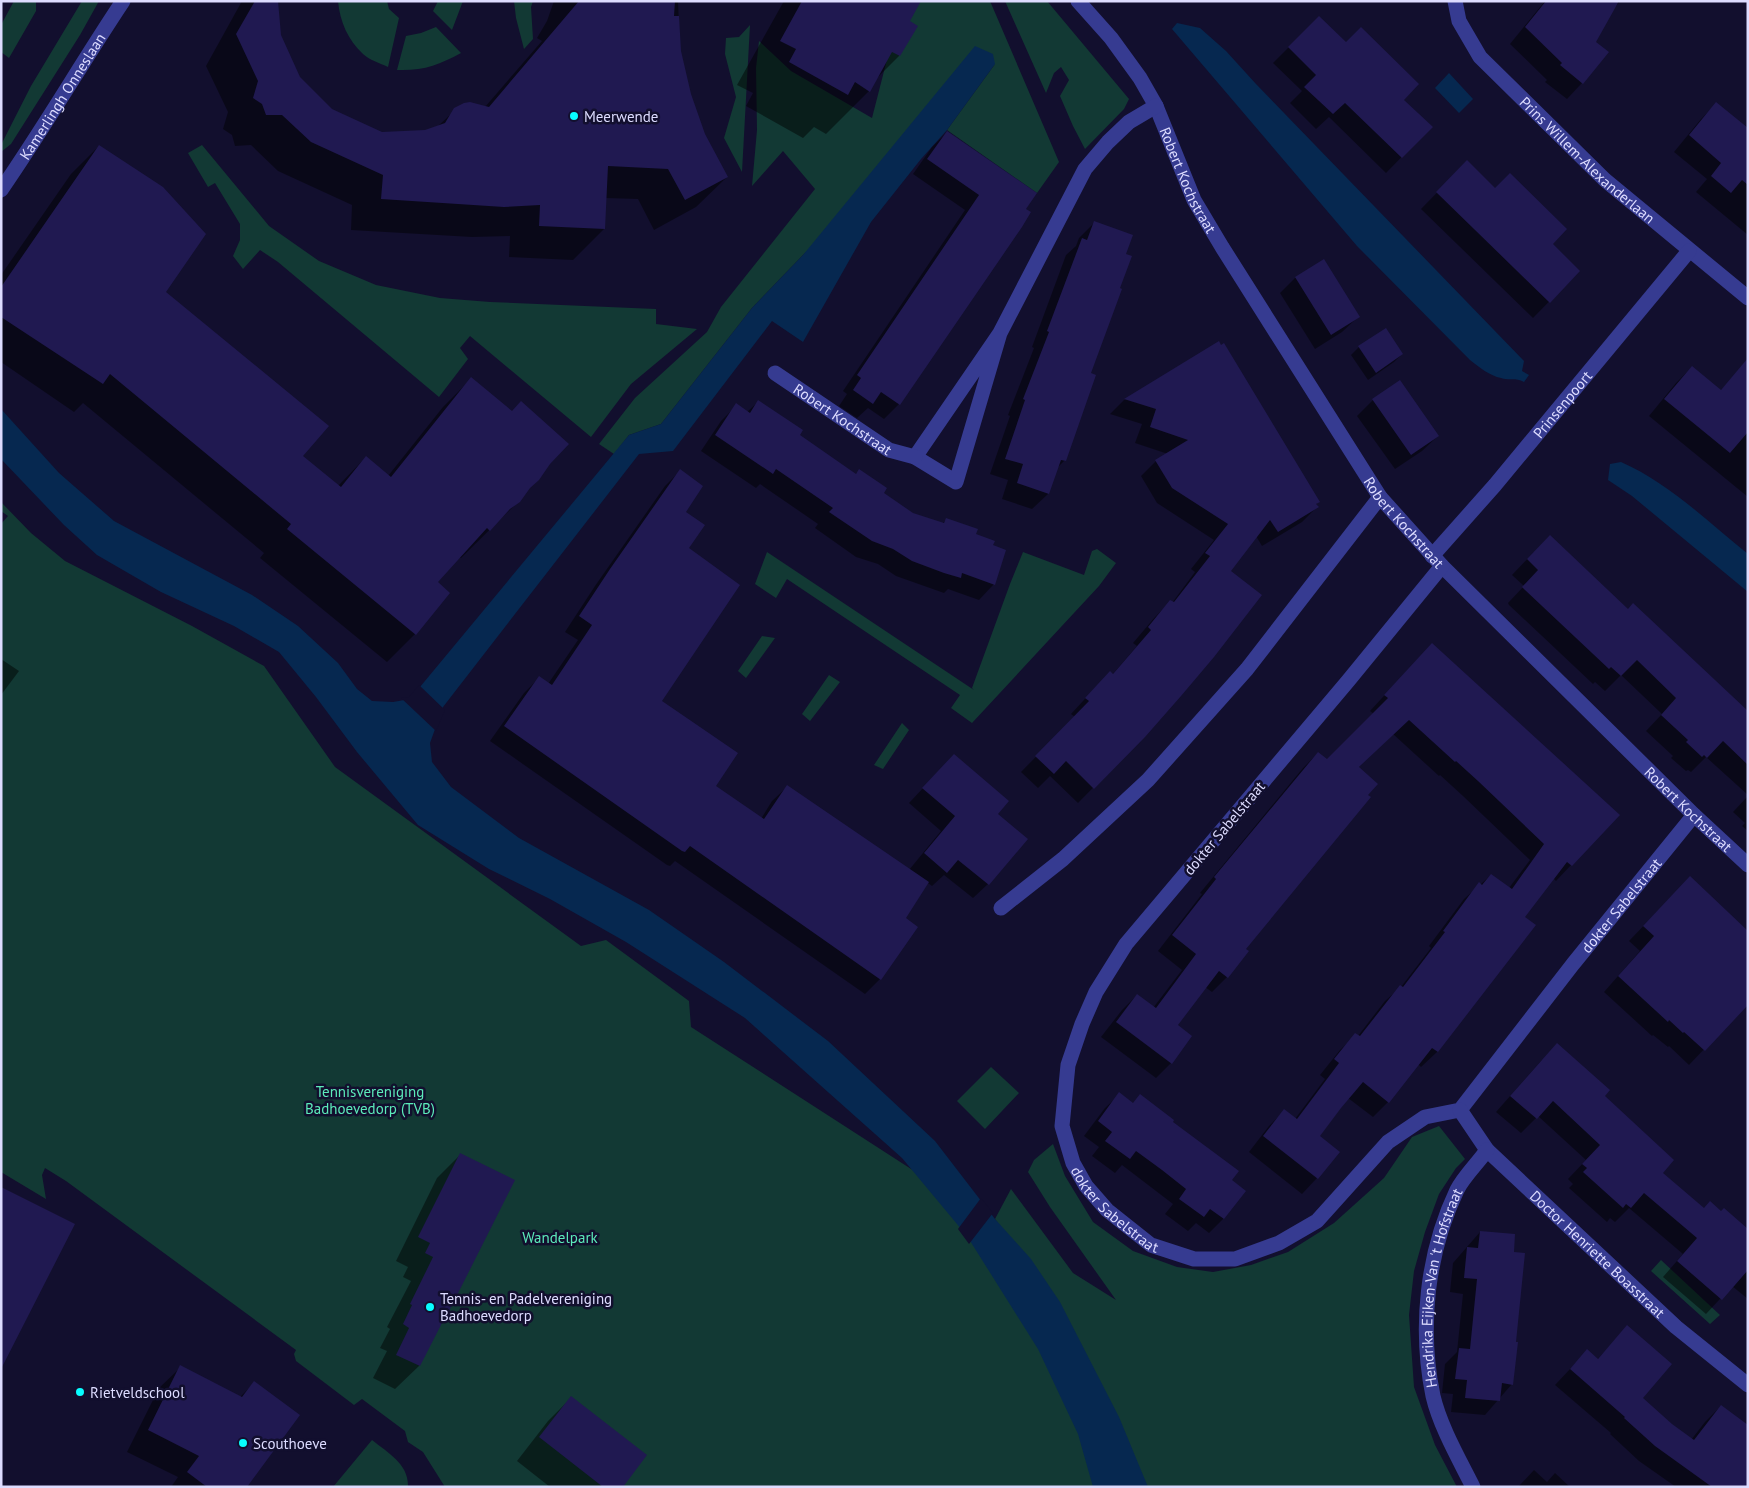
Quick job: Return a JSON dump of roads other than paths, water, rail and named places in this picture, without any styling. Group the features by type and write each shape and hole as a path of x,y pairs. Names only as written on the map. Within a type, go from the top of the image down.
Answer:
{"street":[{"name":"Kamerlingh Onneslaan","path":"1,190 36,139 96,41 123,1"},
{"name":"Robert Kochstraat","path":"1078,1 1111,38 1140,78 1156,106 1194,200 1380,497 1437,561 1694,815 1748,865"},
{"name":"Prins Willem-Alexanderlaan","path":"1455,1 1459,21 1480,58 1605,180 1748,298"},
{"name":"Robert Kochstraat","path":"915,457 1000,333 1085,169 1108,142 1129,122 1156,106"},
{"name":"Prinsenpoort","path":"1437,561 1495,485 1690,251"},
{"name":"Robert Kochstraat","path":"775,373 889,450 915,457 956,482 1000,333"},
{"path":"1001,908 1063,859 1148,780 1247,669 1380,497"},
{"name":"dokter Sabelstraat","path":"1437,561 1348,681 1126,944 1096,992 1082,1024 1068,1065 1062,1126 1073,1163 1086,1186 1107,1210 1151,1245 1194,1259 1235,1259 1279,1243 1317,1221 1388,1142 1425,1117 1460,1110 1573,964 1694,815"},
{"name":"Doctor Henriette Boasstraat","path":"1460,1110 1487,1150 1676,1327 1748,1385"},
{"name":"Hendrika Eijken-Van 't Hofstraat","path":"1473,1487 1450,1442 1434,1396 1427,1346 1428,1293 1439,1234 1458,1188 1487,1150"}],"water":[{"path":"1177,23 1200,28 1226,51 1524,361 1522,371 1529,375 1524,382 1493,375 1470,360 1357,246 1172,29"},
{"path":"975,46 993,54 995,64 947,130 921,159 871,222 803,342 772,321 673,451 639,454 443,707 430,743 432,762 451,787 519,838 649,910 724,962 828,1041 935,1141 995,1219 1031,1259 1060,1302 1119,1417 1148,1487 1093,1487 1078,1434 1038,1349 967,1236 902,1158 745,1018 626,942 550,899 489,869 418,825 357,752 279,652 234,626 161,592 97,555 64,525 1,459 1,409 59,473 114,521 252,595 298,626 338,663 357,689 372,701 393,702 410,699 629,435 661,424 752,308 803,255"},
{"path":"1449,73 1473,99 1459,113 1435,88"},
{"path":"1621,462 1672,492 1748,554 1748,592 1632,496 1608,480 1610,464"}],"place":[{"name":"Meerwende","path":"574,116"},
{"name":"Tennis- en Padelvereniging Badhoevedorp","path":"430,1307"},
{"name":"Rietveldschool","path":"80,1392"},
{"name":"Scouthoeve","path":"243,1443"}],"park label":[{"name":"Tennisvereniging Badhoevedorp (TVB)","path":"370,1100"},
{"name":"Wandelpark","path":"560,1237"}]}
